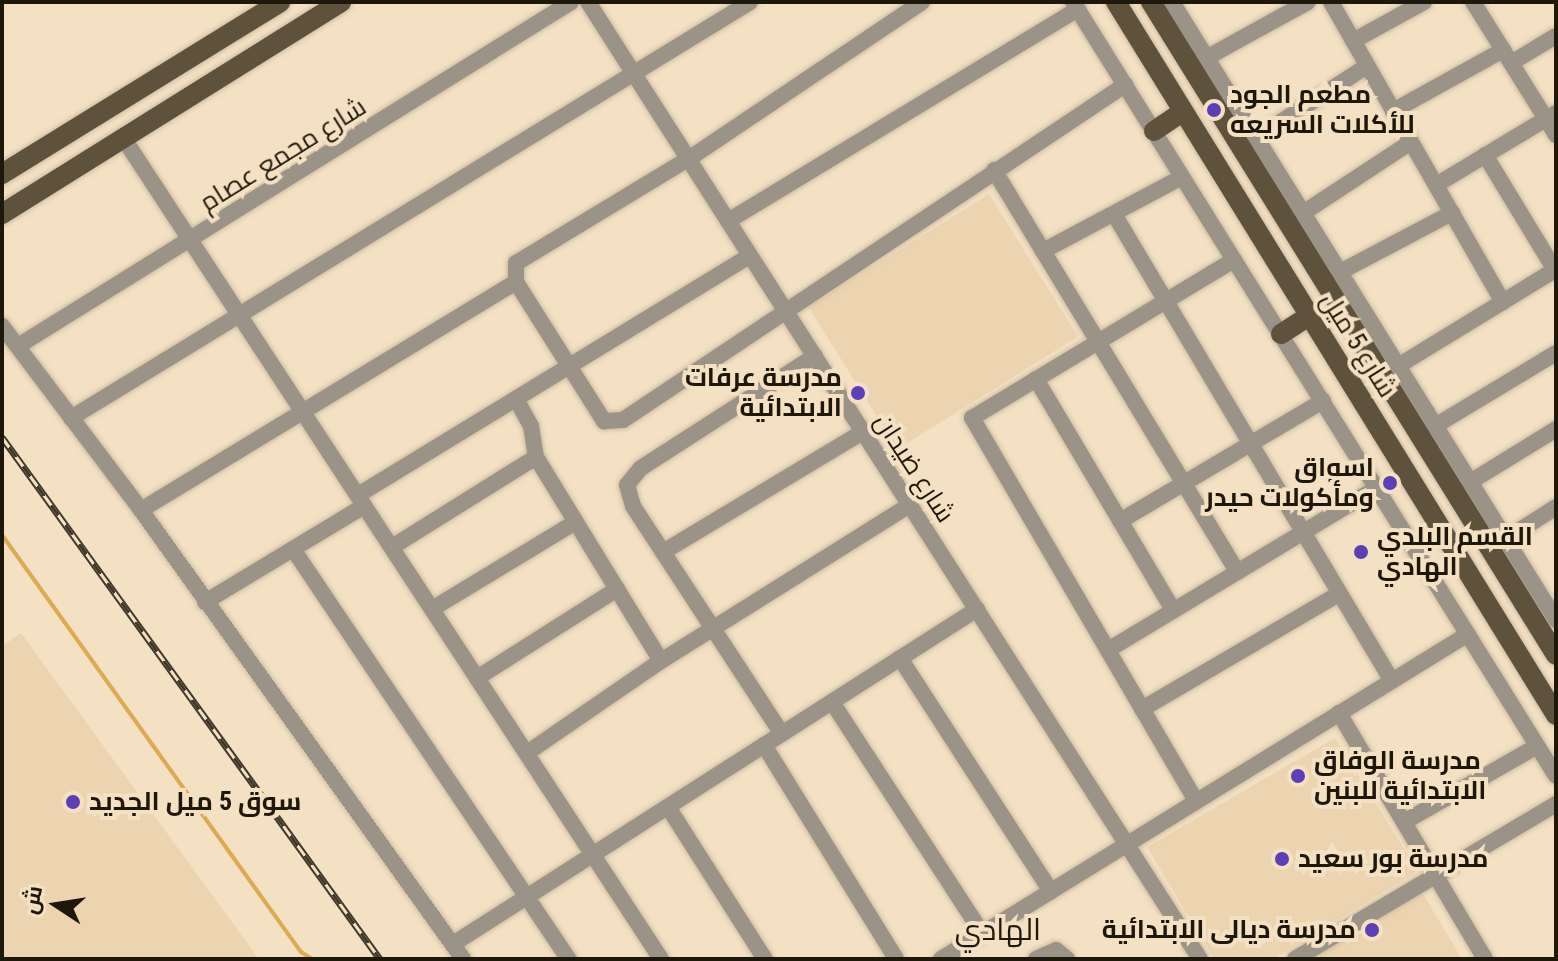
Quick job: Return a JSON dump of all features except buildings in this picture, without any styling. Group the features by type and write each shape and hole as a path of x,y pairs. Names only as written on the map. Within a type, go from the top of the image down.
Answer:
{"main road":[{"path":"2,174 280,2"},
{"path":"2,214 341,2"},
{"name":"شارع 5 ميل","path":"1116,2 1309,316 1549,690 1556,715"},
{"name":"شارع 5 ميل","path":"1151,2 1206,68 1556,655"},
{"path":"1154,131 1182,112"},
{"path":"1281,334 1309,316"}],"street":[{"name":"شارع مجمع عصام","path":"18,346 571,2"},
{"name":"شارع ضيدان","path":"588,2 1200,959"},
{"path":"71,418 750,2"},
{"path":"922,2 688,159 520,259 513,270 516,282 604,421 617,423 784,308 1125,85"},
{"path":"1172,2 1206,68 1256,138 1340,272 1353,312 1398,366 1556,620"},
{"path":"1206,68 1308,2"},
{"path":"1331,2 1503,302"},
{"path":"1353,41 1424,2"},
{"path":"1473,2 1507,56 1551,116 1556,135"},
{"path":"728,221 1076,6 1556,776"},
{"path":"1393,111 1556,36"},
{"path":"1256,138 1367,66"},
{"path":"1436,185 1551,116"},
{"path":"124,139 661,959"},
{"path":"1303,213 1411,142"},
{"path":"1398,366 1555,270 1485,155"},
{"path":"994,170 1237,572"},
{"path":"1043,251 1182,177"},
{"path":"1340,272 1452,213"},
{"path":"1114,214 1163,303 1392,681"},
{"path":"205,602 293,549 516,399 750,256"},
{"path":"1196,801 972,418 1234,260"},
{"path":"141,510 516,282"},
{"path":"2,326 141,510 463,959"},
{"path":"1435,426 1556,353"},
{"path":"782,734 628,497 632,475 815,356"},
{"path":"1036,379 1173,610"},
{"path":"516,399 531,426 536,457 661,661"},
{"path":"1120,521 1323,401"},
{"path":"1470,482 1556,429"},
{"path":"663,552 863,432"},
{"path":"392,547 536,457"},
{"path":"1108,650 1377,488"},
{"path":"527,753 661,661 910,505"},
{"path":"1506,539 1556,507"},
{"path":"432,609 574,523"},
{"path":"293,549 568,959"},
{"path":"477,678 617,589"},
{"path":"1142,709 1339,594"},
{"path":"453,944 977,609"},
{"path":"941,959 1468,634"},
{"path":"900,658 1051,891"},
{"path":"832,702 982,933"},
{"path":"1339,713 1485,959"},
{"path":"764,745 896,959"},
{"path":"1404,822 1537,746"},
{"path":"1295,959 1556,804"},
{"path":"668,807 765,959"},
{"path":"1036,959 1056,950 1067,959"}],"shaded area":[{"path":"989,194 1078,336 897,449 808,307"},
{"name":"سوق 5 ميل الجديد","path":"21,633 259,959 2,959 2,646"},
{"name":"مدرسة بور سعيد","path":"1335,738 1418,871 1273,959 1214,959 1147,847"},
{"path":"1422,892 1462,959 1311,959"}],"waterway":[{"path":"2,535 301,952 312,959"}],"railway":[{"path":"2,437 380,959"}],"place":[{"name":"مطعم الجود للأكلات السريعه","path":"1214,110"},
{"name":"مدرسة عرفات الابتدائية","path":"858,393"},
{"name":"اسواق ومأكولات حيدر","path":"1390,483"},
{"name":"القسم البلدي الهادي","path":"1361,552"},
{"name":"مدرسة الوفاق الابتدائية للبنين","path":"1298,776"},
{"name":"سوق 5 ميل الجديد","path":"73,802"},
{"name":"مدرسة بور سعيد","path":"1282,859"},
{"name":"مدرسة ديالى الابتدائية","path":"1372,930"}],"district":[{"name":"الهادي","path":"998,930"}]}
